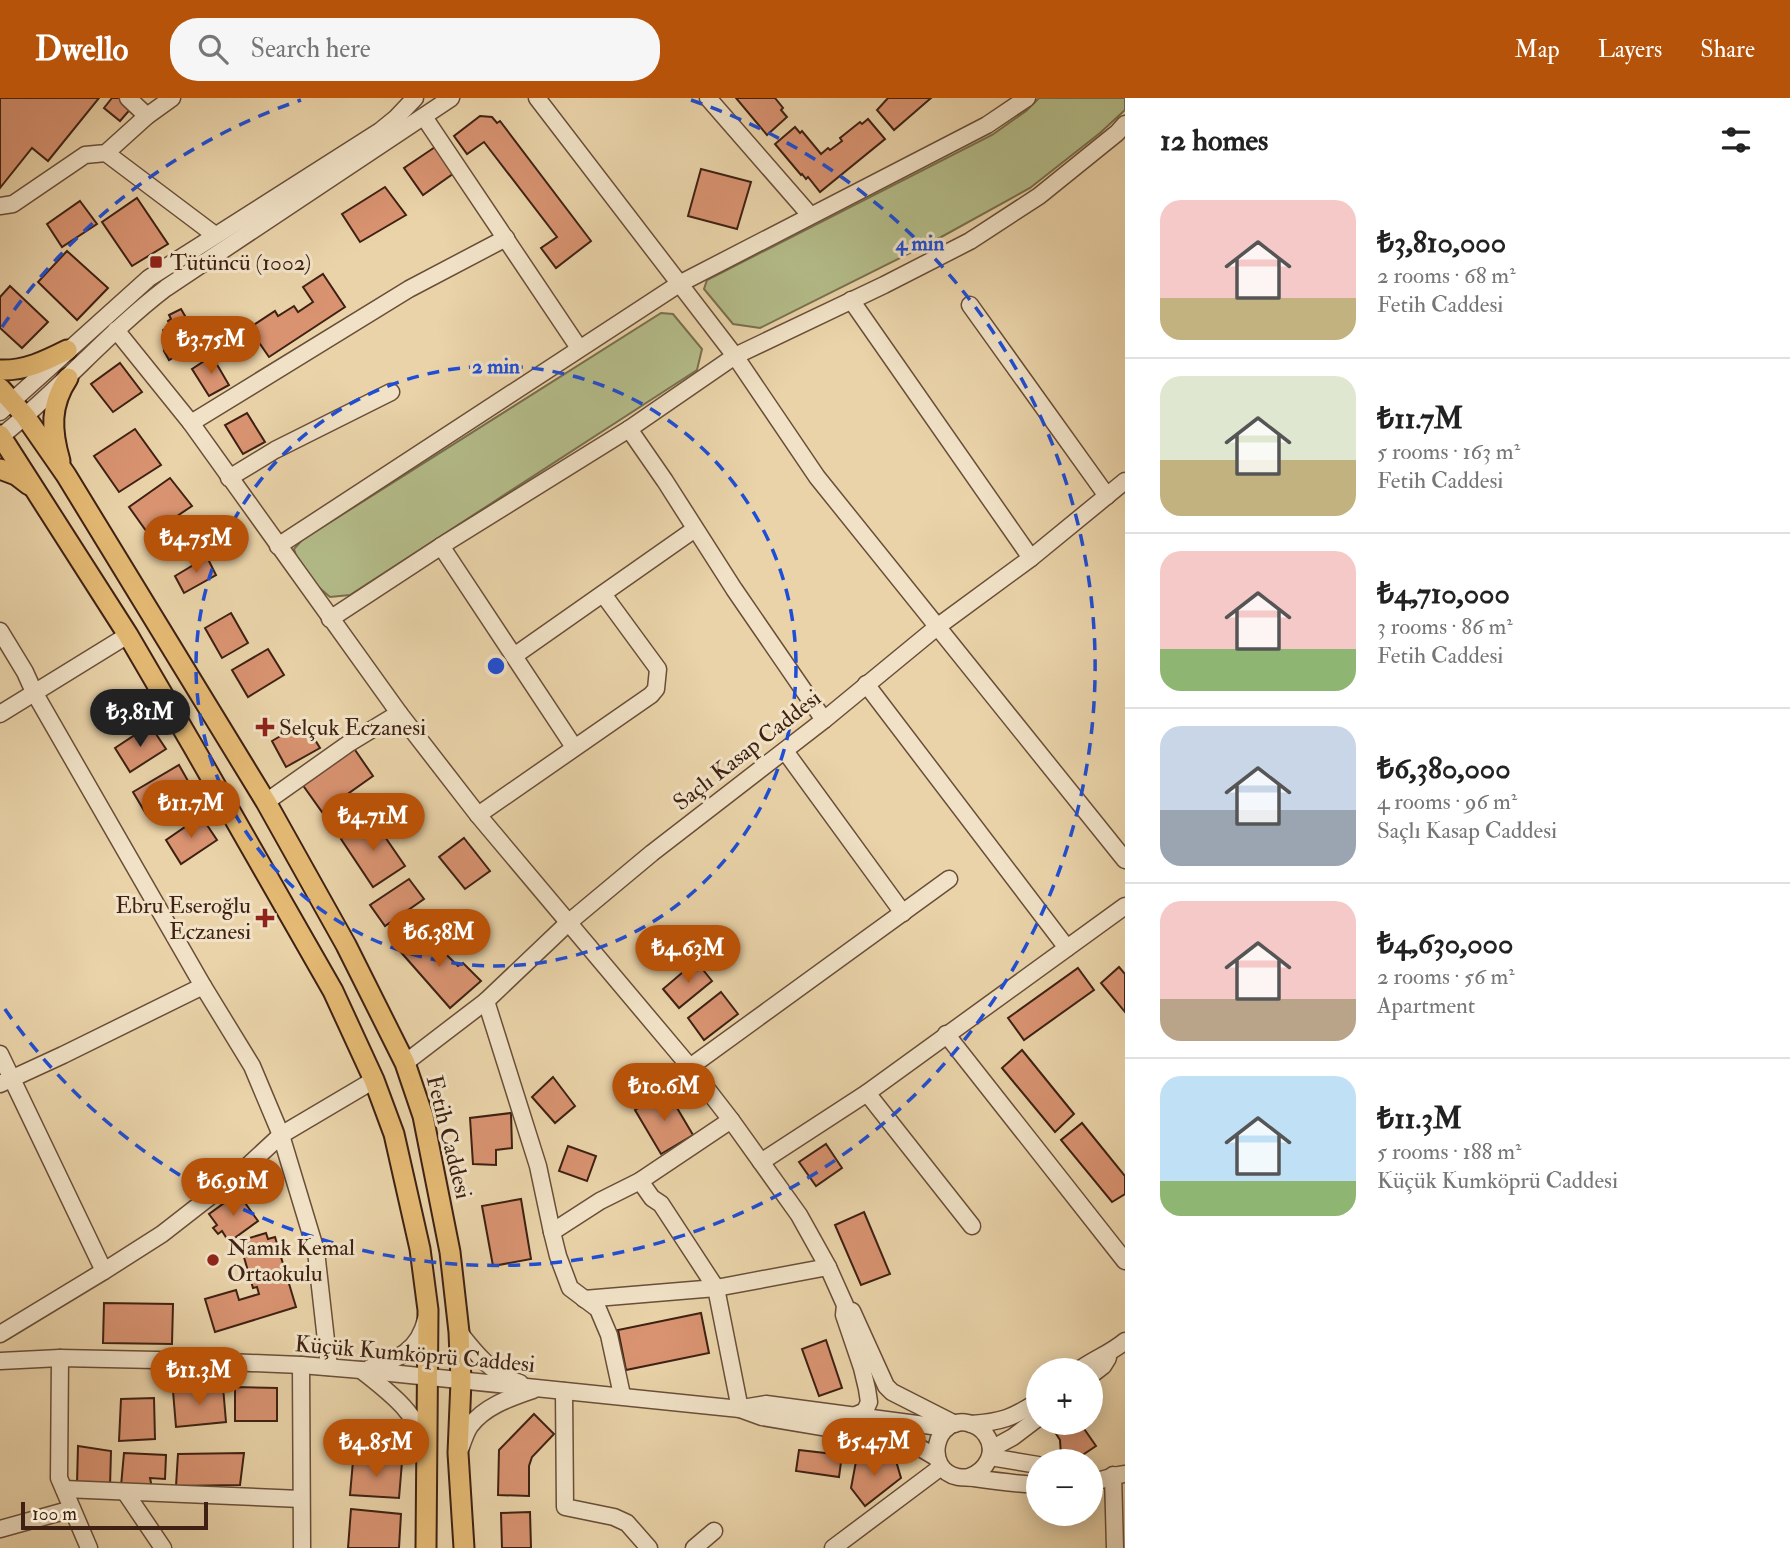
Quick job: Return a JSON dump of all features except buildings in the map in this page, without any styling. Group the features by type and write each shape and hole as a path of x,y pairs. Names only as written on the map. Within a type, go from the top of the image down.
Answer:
{"main road":[{"path":"0,370 28,368 67,350"},
{"path":"66,475 55,443 53,417 60,391 68,378"},
{"name":"Fetih Caddesi","path":"4,400 25,416 66,475 266,802 346,945 405,1063 423,1116 450,1252 459,1332 461,1381 458,1453 464,1548"},
{"path":"0,436 128,635 270,878 333,991 374,1080 397,1147 420,1249 428,1310 426,1548"},
{"path":"0,469 16,475 31,486 40,498"}],"street":[{"path":"128,98 147,116"},
{"path":"0,206 13,204 85,155 106,153 147,116 172,98"},
{"path":"4,400 67,350 149,278 380,131 415,98"},
{"path":"0,436 166,288 451,98"},
{"path":"537,98 735,356 817,477 1125,860"},
{"path":"708,98 810,215"},
{"path":"278,546 679,284 987,125 1027,98"},
{"path":"424,117 579,348"},
{"path":"330,619 629,429 735,356 970,241 1039,196 1125,124"},
{"path":"106,153 215,235"},
{"path":"191,423 409,289 506,238"},
{"path":"851,300 1031,558"},
{"path":"970,305 1107,496"},
{"path":"116,330 191,423 398,713 478,815 690,1067 731,1120 799,1215 828,1267 845,1305 854,1313 886,1386 892,1392 958,1425"},
{"path":"229,478 275,450 391,393"},
{"path":"629,429 824,720"},
{"name":"Saçlı Kasap Caddesi","path":"405,1063 486,1001 568,923 652,853 1125,482"},
{"path":"514,656 695,529"},
{"path":"441,546 574,747"},
{"path":"478,815 656,689 658,669 603,594"},
{"path":"0,631 203,986 252,1066 281,1135 316,1251 329,1367"},
{"path":"0,714 128,635"},
{"path":"866,684 1067,948"},
{"path":"266,802 348,744 398,713"},
{"path":"785,751 903,913"},
{"path":"690,1067 949,879"},
{"path":"761,1162 867,1093 1125,906"},
{"path":"6,1082 203,986"},
{"path":"486,1001 538,1166 558,1256 570,1288 598,1309 609,1335 622,1395"},
{"path":"946,1034 1125,1261"},
{"path":"0,1054 6,1082 104,1271"},
{"path":"0,1334 162,1234 239,1174 281,1135 374,1080"},
{"path":"867,1093 972,1226"},
{"path":"552,1232 640,1181 731,1120"},
{"path":"640,1181 652,1198 661,1204 716,1288 740,1409"},
{"path":"584,1299 716,1288 828,1267"},
{"path":"845,1305 844,1315 862,1368 869,1402 865,1411 856,1415"},
{"path":"361,1370 390,1362 409,1350 423,1331 428,1310"},
{"path":"459,1332 474,1353 488,1366 511,1380 539,1389"},
{"path":"1096,1358 1119,1346"},
{"path":"1103,1366 1119,1346"},
{"path":"60,1359 59,1478 89,1548"},
{"name":"Küçük Kumköprü Caddesi","path":"0,1361 60,1359 301,1365 622,1395 740,1409"},
{"path":"301,1365 302,1548"},
{"path":"361,1370 407,1412 422,1434 427,1474"},
{"path":"458,1453 469,1427 489,1408 539,1389"},
{"path":"564,1391 565,1507 614,1517 627,1523 649,1548"},
{"path":"740,1409 766,1404 979,1427 989,1440 990,1453 982,1470 969,1477"},
{"path":"740,1409 762,1417 912,1443 953,1476 1026,1484"},
{"path":"939,1463 936,1450 941,1434 958,1425 996,1422 1026,1409"},
{"path":"990,1453 1026,1427"},
{"path":"990,1453 1026,1462"},
{"path":"833,1548 939,1463"},
{"path":"1115,1548 1119,1474"},
{"path":"64,1489 301,1499"},
{"path":"125,1492 163,1548"},
{"path":"0,1529 72,1509"},
{"path":"694,1548 714,1531"}],"green space":[{"path":"1039,98 1125,98 1125,110 1030,188 934,241 760,328 733,324 704,289 707,280 992,135 1026,111"},
{"path":"661,313 673,314 702,349 697,370 350,595 330,597 304,570 294,549 302,540"}],"place":[{"name":"Tütüncü (1002)","path":"156,262"},
{"name":"Selçuk Eczanesi","path":"265,727"},
{"name":"Ebru Eseroğlu Eczanesi","path":"265,918"},
{"name":"Namık Kemal Ortaokulu","path":"213,1260"}]}
